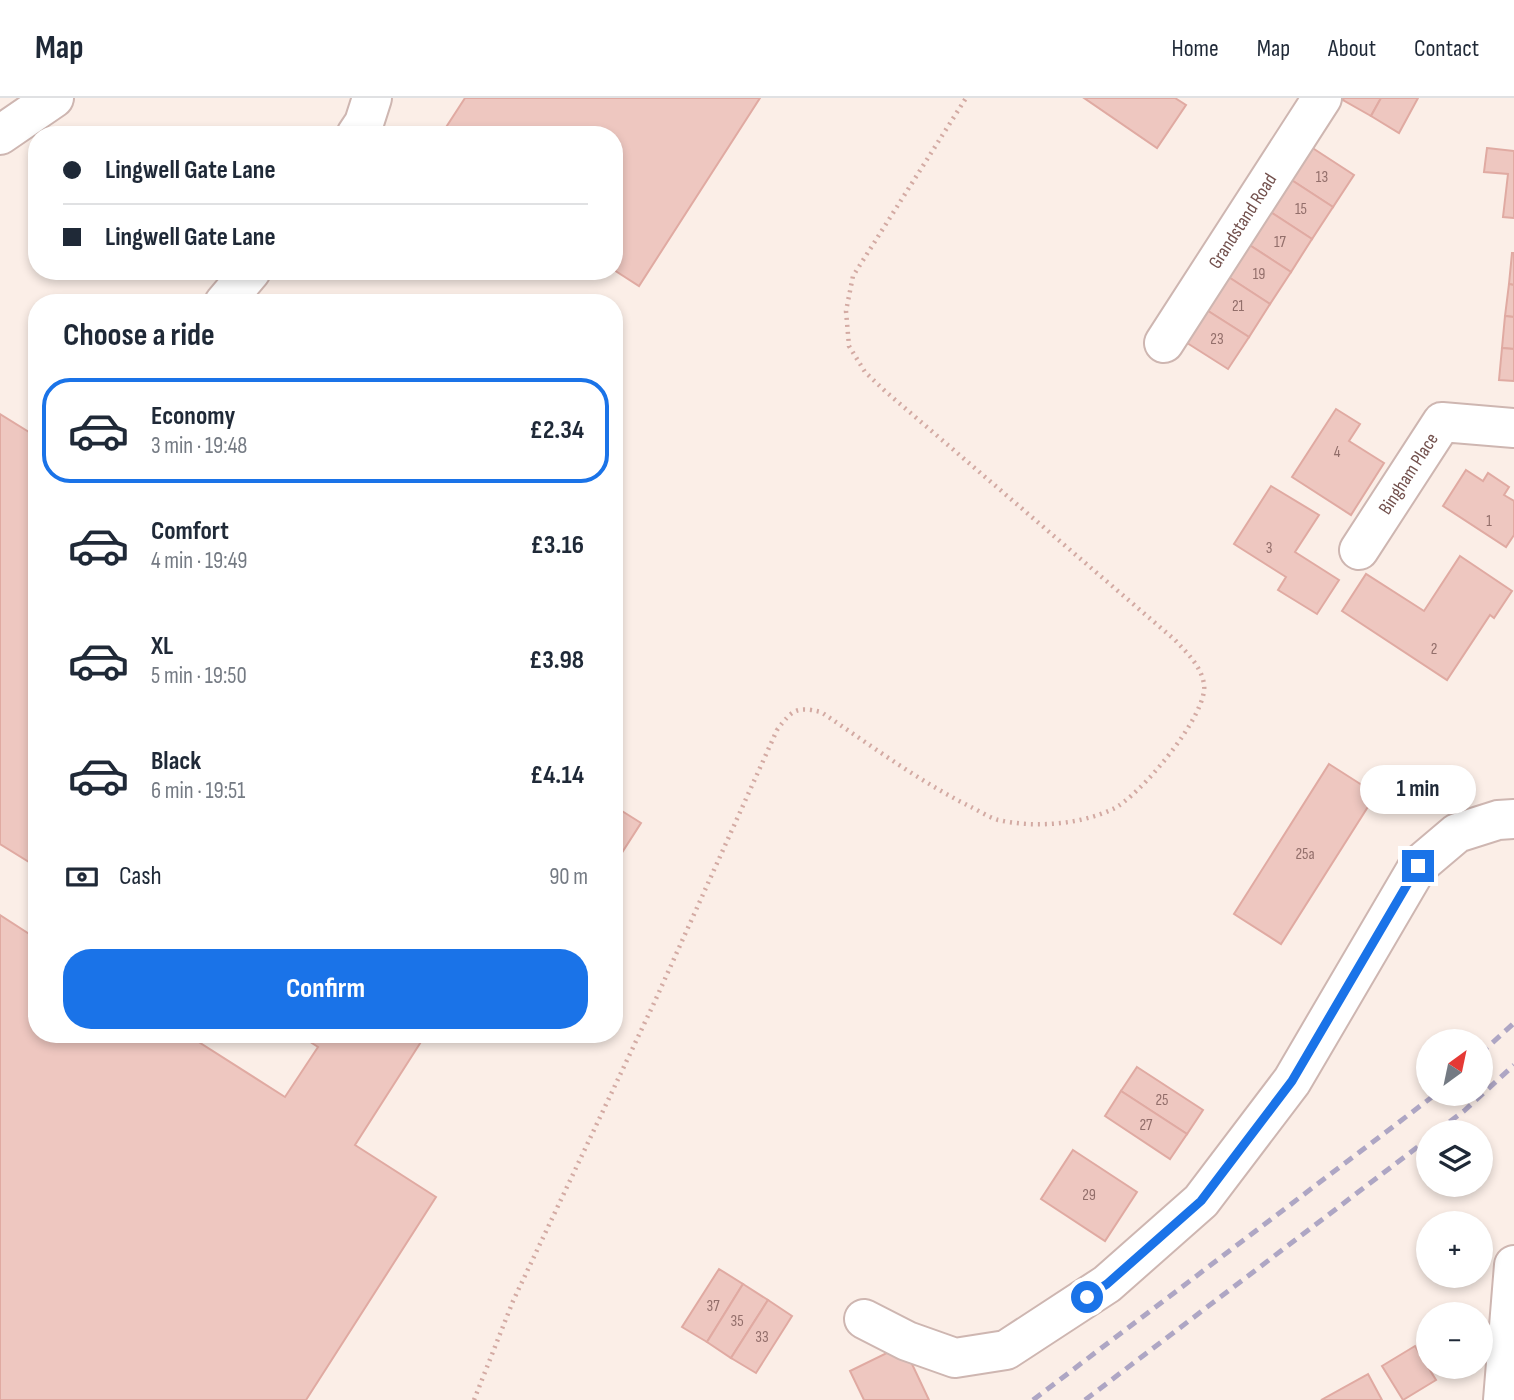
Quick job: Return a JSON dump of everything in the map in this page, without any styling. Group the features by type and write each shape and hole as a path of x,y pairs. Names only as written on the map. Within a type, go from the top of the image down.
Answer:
{"street":[{"path":"0,135 54,98"},
{"path":"362,126 372,98"},
{"name":"Grandstand Road","path":"1164,343 1322,98"},
{"path":"232,294 243,280"},
{"name":"Bingham Place","path":"1359,550 1442,422 1514,428"},
{"path":"864,1319 907,1341 955,1358 1006,1349 1107,1284 1201,1201 1292,1081 1418,866 1457,833 1498,820 1514,819"},
{"path":"1503,1400 1514,1265"}],"path":[{"path":"474,1400 513,1301 655,1001 777,730 789,714 803,708 821,712 942,793 996,819 1044,824 1082,820 1115,808 1156,773 1191,723 1202,702 1205,685 1196,663 1175,640 885,391 865,372 849,346 846,311 853,276 966,98"}],"building":[{"path":"465,98 760,98 639,286 623,276 623,126 447,126"},
{"path":"1084,98 1175,98 1186,105 1157,148"},
{"path":"1381,98 1371,116 1343,100"},
{"path":"1381,98 1418,98 1399,133 1371,116"},
{"path":"1311,147 1354,175 1333,207 1290,179"},
{"path":"1487,148 1514,151 1514,218 1503,217 1508,174 1484,172"},
{"path":"1290,179 1333,207 1312,239 1269,211"},
{"path":"1269,211 1312,239 1291,272 1248,244"},
{"path":"1248,244 1291,272 1270,304 1227,276"},
{"path":"1514,253 1514,285 1509,284"},
{"path":"1227,276 1270,304 1249,337 1205,309"},
{"path":"1509,284 1514,285 1514,317 1505,316"},
{"path":"1205,309 1249,337 1228,369 1184,341"},
{"path":"1505,316 1514,317 1514,349 1502,348"},
{"path":"1502,348 1514,349 1514,381 1499,380"},
{"path":"1336,409 1360,424 1349,441 1384,463 1351,515 1292,477"},
{"path":"0,414 28,431 28,861 0,844"},
{"path":"1466,470 1483,481 1488,473 1509,487 1504,495 1514,501 1514,535 1506,547 1443,506"},
{"path":"1271,486 1319,515 1295,552 1339,580 1317,614 1278,590 1286,577 1234,544"},
{"path":"1460,556 1512,591 1494,618 1490,615 1447,680 1342,611 1366,574 1424,611"},
{"path":"1329,764 1376,794 1281,944 1234,914"},
{"path":"623,812 641,823 623,851"},
{"path":"0,915 28,933 28,1043 200,1043 285,1097 318,1047 312,1043 420,1043 355,1145 436,1197 306,1400 0,1400"},
{"path":"1137,1067 1203,1110 1187,1134 1121,1091"},
{"path":"1121,1091 1187,1134 1170,1159 1105,1116"},
{"path":"1073,1150 1137,1192 1105,1241 1041,1199"},
{"path":"719,1269 743,1284 707,1342 682,1327"},
{"path":"743,1284 768,1300 731,1358 707,1342"},
{"path":"768,1300 792,1316 756,1373 731,1358"},
{"path":"903,1345 929,1400 864,1400 850,1371"},
{"path":"1415,1346 1416,1379 1436,1380 1403,1400 1382,1366"},
{"path":"1368,1374 1382,1400 1321,1400"}],"railway":[{"path":"1493,1042 1514,1023"},
{"path":"1452,1120 1514,1065"},
{"path":"1033,1400 1420,1106"},
{"path":"1085,1400 1416,1148"}],"route":[{"path":"1087,1297 1107,1284 1201,1201 1292,1081 1418,866"}]}
